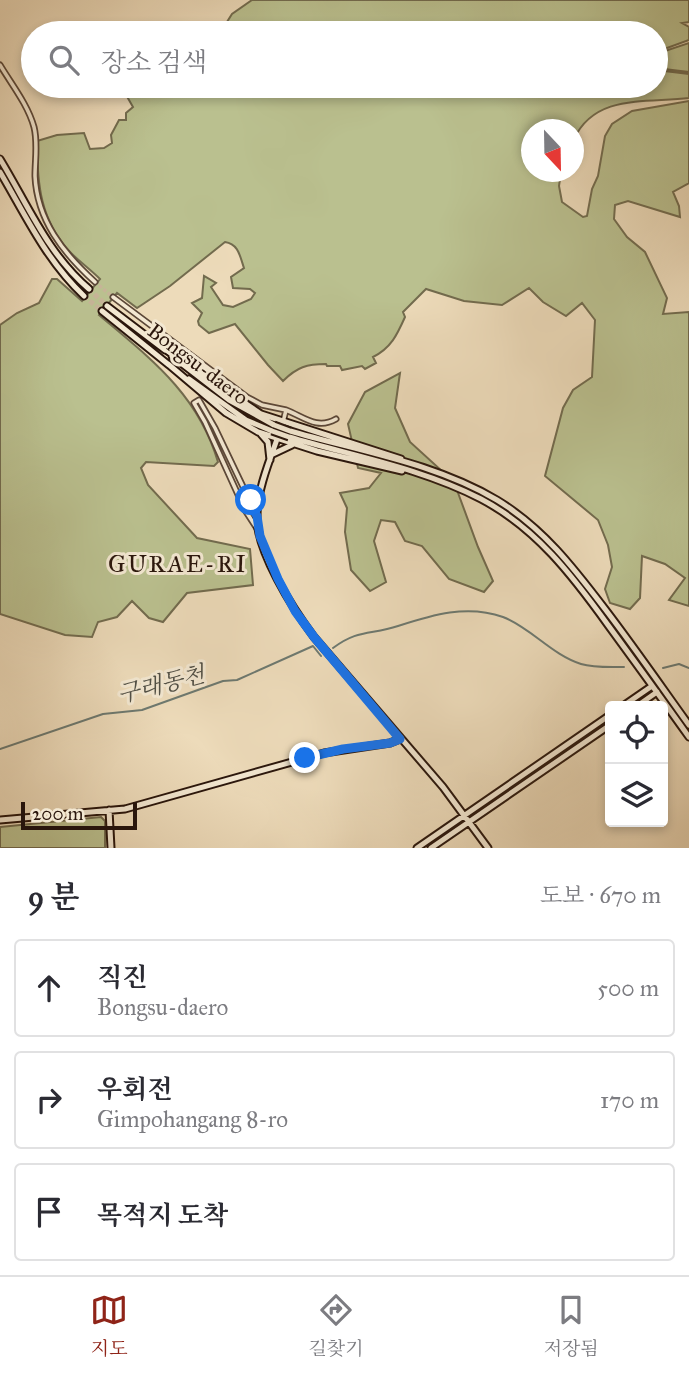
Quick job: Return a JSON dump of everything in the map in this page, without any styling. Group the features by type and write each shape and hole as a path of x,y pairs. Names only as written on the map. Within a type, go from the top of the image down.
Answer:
{"street":[{"path":"0,65 33,124 36,138 36,190 44,218 66,253 94,282"},
{"path":"0,159 53,252 73,276 89,289"},
{"path":"0,172 43,249 83,296"},
{"path":"113,297 247,397 262,405 286,410 316,424 327,424 336,419"},
{"name":"Bongsu-daero","path":"107,306 229,400 273,428"},
{"name":"Bongsu-daero","path":"103,311 168,364 246,420 417,470"},
{"path":"163,348 261,414 393,455 417,470 482,500 536,537 578,583 689,725"},
{"path":"168,364 226,413 258,432 366,464 417,470"},
{"name":"Bongsu-daero","path":"257,516 209,418 199,400 196,401 194,403 295,611 314,637 443,787 488,848"},
{"path":"283,422 286,410"},
{"name":"Bongsu-daero","path":"258,530 259,499 283,422"},
{"path":"258,432 268,442 271,462"},
{"path":"273,454 284,447 296,445"},
{"path":"247,499 259,499"},
{"path":"245,510 257,516"},
{"path":"632,701 657,687"},
{"path":"642,701 657,687"},
{"path":"657,687 689,737"},
{"path":"417,848 605,718"},
{"path":"431,848 605,728"},
{"path":"0,820 125,809 324,753 390,743 400,739"},
{"path":"109,810 111,848"}],"green space":[{"path":"252,0 689,0 689,22 682,23 689,27 689,40 668,48 668,21 228,21 232,14"},
{"path":"689,43 689,72 668,69 668,50"},
{"path":"668,71 689,74 689,98 623,104 595,114 584,124 584,119 521,119 521,182 560,182 562,202 583,217 587,216 605,136 612,124 632,111 689,101 689,183 673,192 680,217 628,201 615,205 614,219 627,237 645,252 667,298 663,314 689,312 689,606 669,600 685,578 665,564 642,556 640,598 630,609 610,603 605,589 612,567 608,545 598,520 545,476 563,408 573,390 592,377 595,320 582,303 566,316 543,302 529,288 502,305 464,301 426,289 403,312 405,317 393,340 373,357 376,363 365,369 362,366 342,370 340,366 326,364 308,366 293,372 283,381 235,324 209,333 199,325 202,313 192,303 202,298 204,276 216,283 211,287 223,305 233,307 251,299 255,293 250,289 233,288 231,277 244,268 236,248 225,242 170,286 137,308 117,293 99,315 154,363 185,397 209,438 218,462 214,466 146,462 141,468 148,485 197,538 250,549 253,585 187,593 163,622 149,618 132,601 117,617 98,622 92,637 65,635 0,614 0,325 39,303 52,279 57,279 82,301 100,279 61,241 47,215 38,172 37,141 57,135 84,133 90,149 104,148 112,143 111,135 119,120 126,120 126,113 133,107 128,98 668,98"},
{"path":"400,373 395,408 410,442 454,482 493,581 484,592 449,579 422,546 405,541 395,522 381,520 374,541 386,582 370,591 351,570 345,532 347,508 340,493 369,488 381,473 358,468 348,424 365,392"},
{"path":"101,817 105,821 105,848 0,848 0,827"}],"waterway":[{"name":"구래동천","path":"333,648 357,635 450,612 476,611 513,622 570,660 597,667 624,667"},
{"name":"구래동천","path":"0,749 103,714 142,710 223,681 237,680 313,646 321,656"},
{"name":"구래동천","path":"663,668 679,664 689,668"}],"tunnel":[{"path":"95,282 113,297"},
{"path":"89,289 107,306"},
{"path":"84,296 102,311"}],"district":[{"name":"GURAE-RI","path":"178,564"}],"route":[{"path":"251,500 247,499 257,516 260,536 295,611 400,739 305,758"}]}
